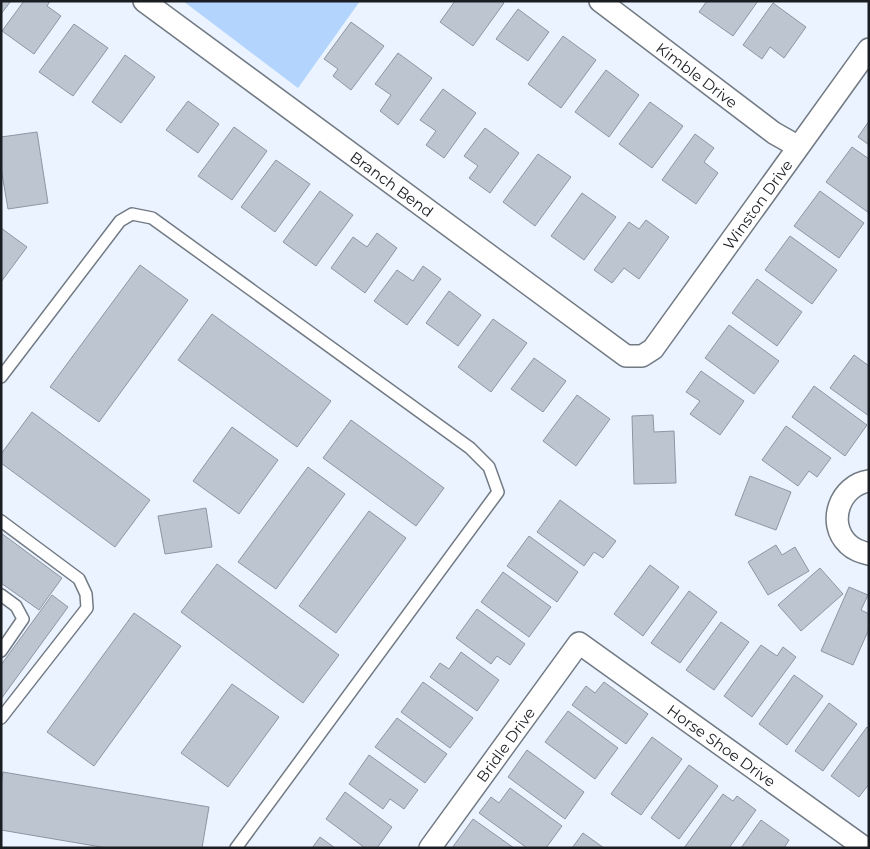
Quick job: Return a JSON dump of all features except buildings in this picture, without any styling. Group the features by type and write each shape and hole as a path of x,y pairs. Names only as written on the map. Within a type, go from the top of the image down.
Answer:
{"street":[{"name":"Branch Bend","path":"144,1 626,356 642,356"},
{"name":"Kimble Drive","path":"600,1 766,127 798,146"},
{"name":"Winston Drive","path":"642,356 653,349 869,49"},
{"path":"869,481 862,482 851,488 842,497 837,521 840,533 847,544 858,551 869,554"},
{"name":"Bridle Drive","path":"430,848 579,642"},
{"name":"Horse Shoe Drive","path":"579,642 865,848"}],"lane":[{"path":"1,377 120,220 132,214 152,218 470,448 489,466 498,492 236,848"},
{"path":"1,521 79,579 86,594 87,608 1,718"},
{"path":"1,595 16,606 23,619 1,651"}],"shaded area":[{"path":"183,1 360,1 298,88"}]}
